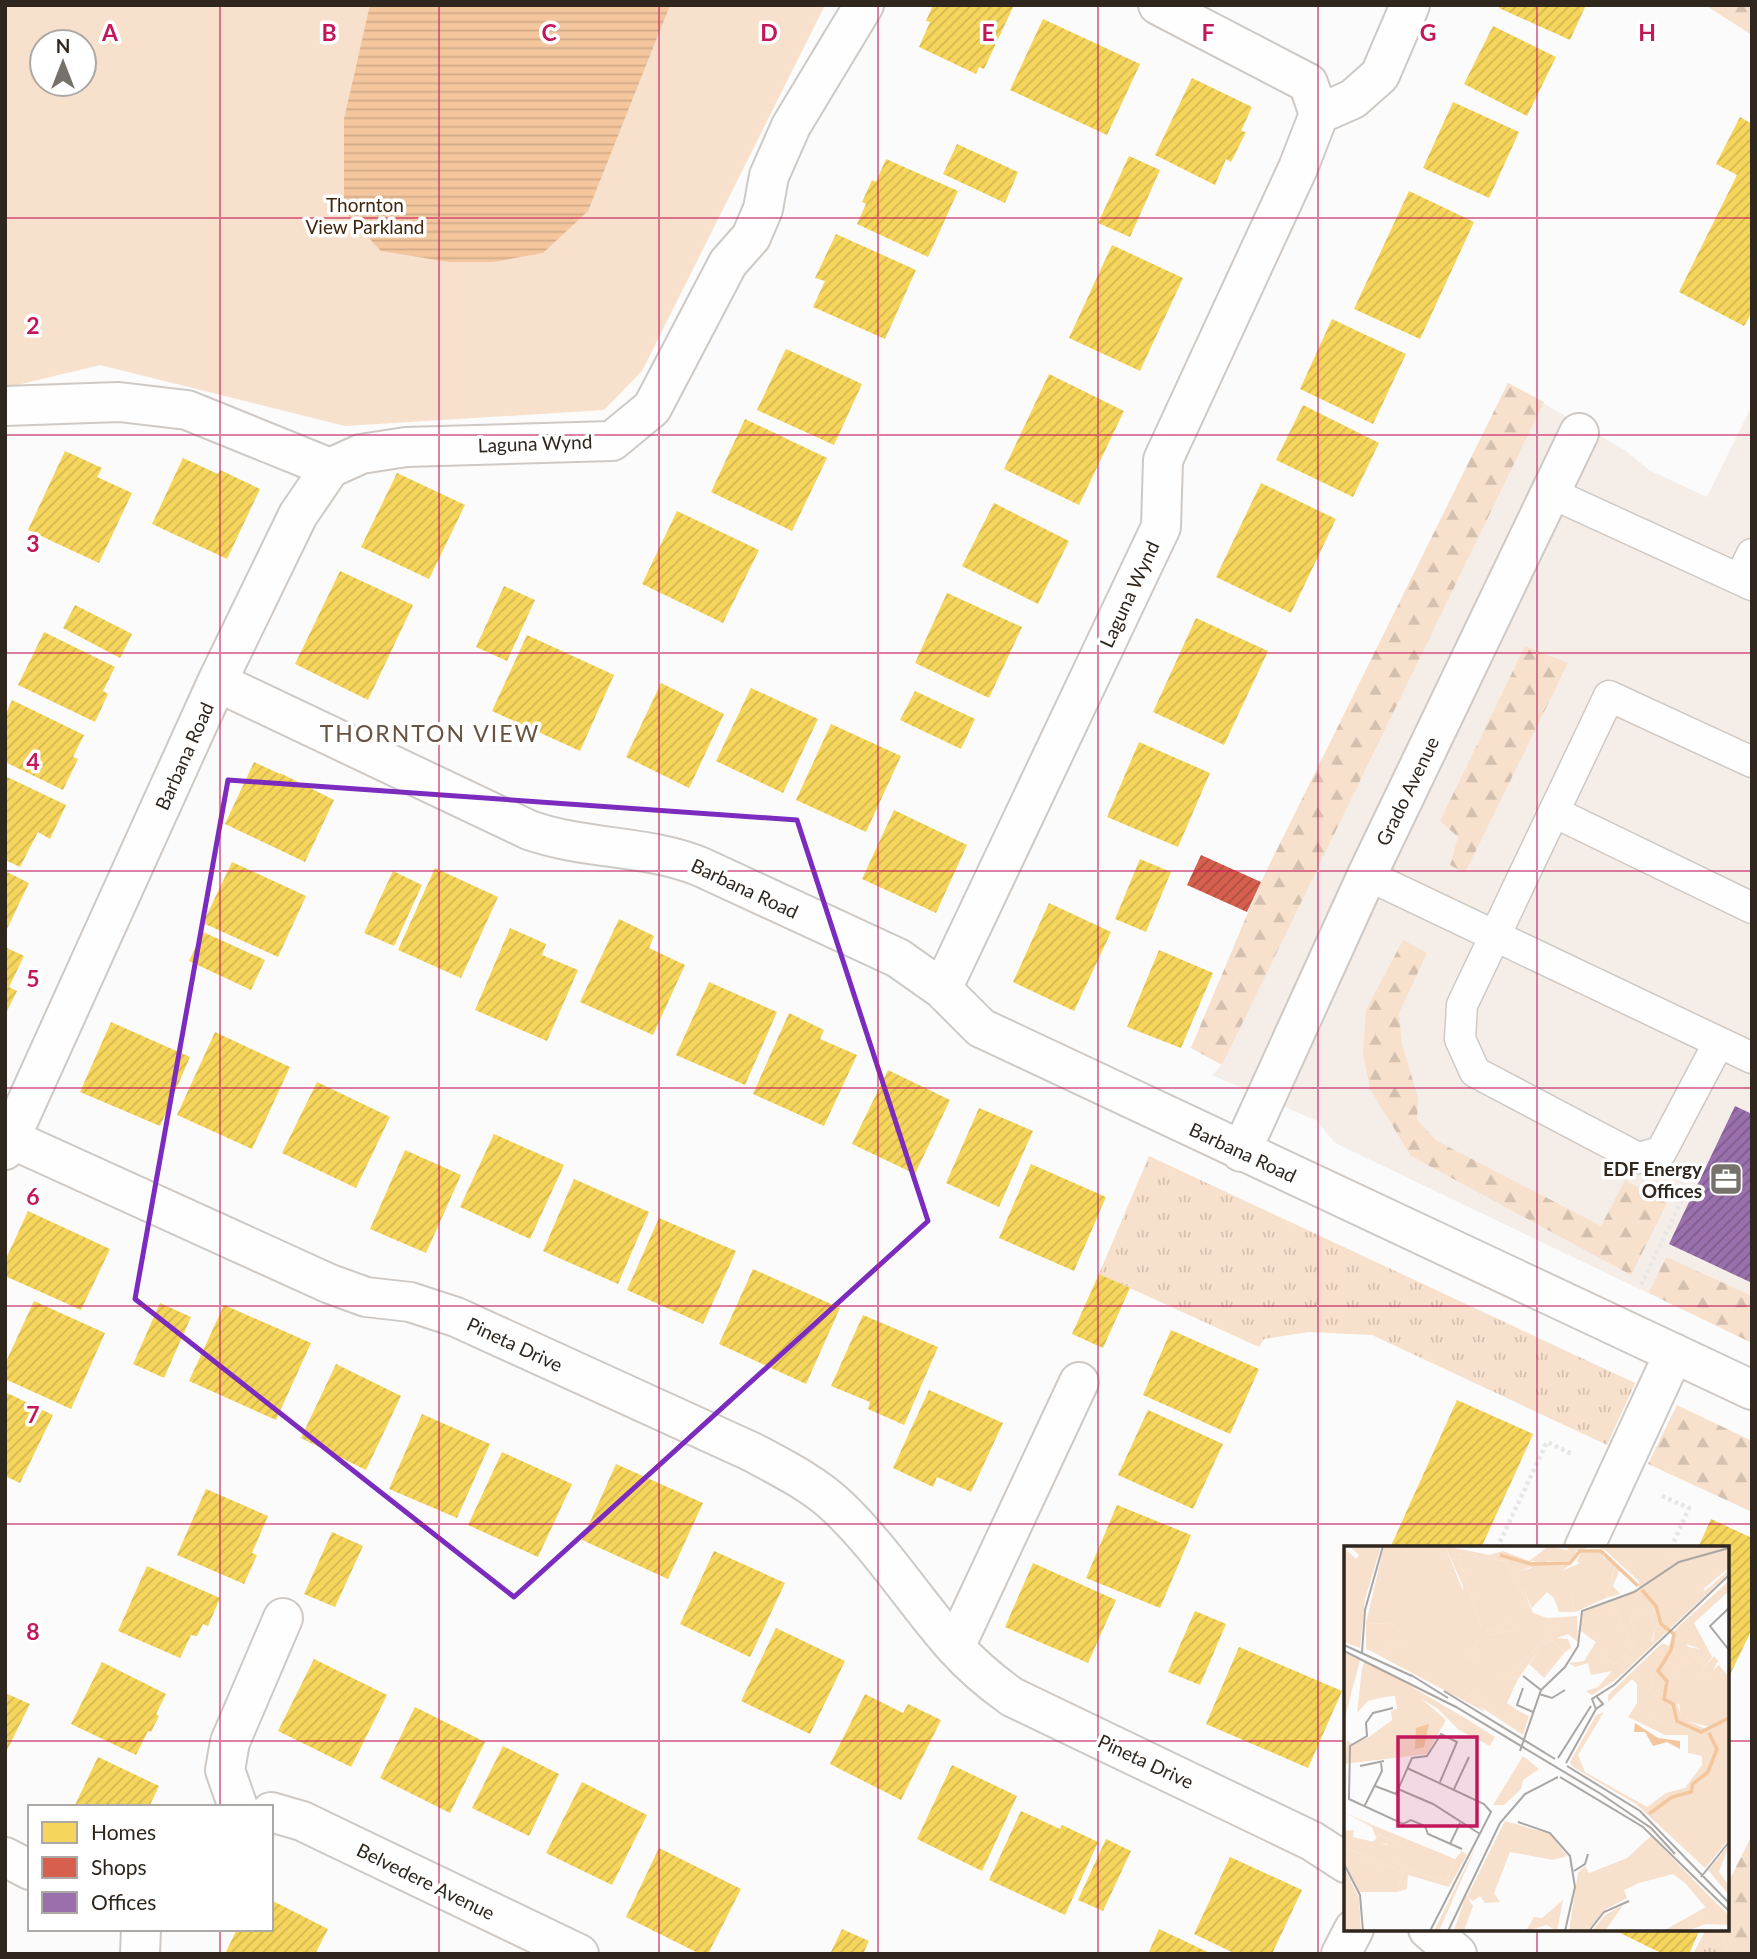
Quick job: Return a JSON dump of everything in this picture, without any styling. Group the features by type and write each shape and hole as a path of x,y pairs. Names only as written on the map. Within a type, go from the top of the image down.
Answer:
{"street":[{"name":"Laguna Wynd","path":"330,468 362,454 406,447 612,441 652,408 728,263 751,237 764,209 769,176 791,126 864,5"},
{"path":"1158,5 1308,83 1320,114 1353,99 1380,75 1410,5"},
{"name":"Laguna Wynd","path":"942,989 1161,527 1163,460 1298,169 1320,114"},
{"path":"5,406 119,402 187,410 330,468 298,515 217,682"},
{"name":"Grado Avenue","path":"1241,1152 1367,875 1579,433"},
{"name":"Barbana Road","path":"8,1144 217,682 529,830 576,844 683,860 701,867 898,958 942,989 981,1028 1752,1390"},
{"name":"Pineta Drive","path":"8,1144 330,1284 366,1297 410,1302 456,1317 752,1452 793,1474 836,1505 861,1530 955,1647 981,1673 1012,1697 1312,1841 1344,1862"},
{"path":"1585,1546 1674,1353"},
{"path":"955,1647 1079,1382"},
{"path":"237,1805 225,1770 230,1742 284,1618"},
{"name":"Belvedere Avenue","path":"273,1813 302,1821 579,1954"},
{"path":"5,1857 28,1869"},
{"path":"140,1954 141,1931"},
{"path":"1341,1954 1353,1931"},
{"path":"1430,1931 1457,1954"}],"lane":[{"path":"1551,493 1748,573"},
{"path":"1719,1042 1661,1152 1638,1158 1475,1072 1460,1039 1462,1005 1609,696 1752,762"},
{"path":"1554,812 1752,908"},
{"path":"1367,875 1752,1058"}],"path":[{"path":"1621,1327 1691,1181"},
{"path":"1498,1546 1547,1442 1689,1508 1672,1546"}],"highlighted area":[{"path":"228,780 797,820 928,1221 514,1597 135,1299"}],"shaded area":[{"path":"370,5 670,5 588,211 543,253 493,262 449,262 381,251 344,211 344,119"},
{"path":"1508,383 1625,450 1649,470 1707,497 1752,405 1752,1343 1335,1143 1317,1121 1212,1075 1222,1064 1191,1048 1261,882"}],"green space":[{"name":"Thornton View Parkland","path":"5,5 825,5 642,371 604,410 345,426 100,365 5,388"},
{"path":"1705,5 1752,5 1752,35"},
{"path":"1508,383 1544,402 1222,1065 1191,1048 1261,882"},
{"path":"1525,646 1568,663 1465,873 1450,865 1458,837 1440,821"},
{"path":"1403,940 1427,953 1399,1013 1402,1044 1418,1098 1417,1120 1437,1141 1601,1226 1625,1180 1667,1203 1631,1275 1411,1156 1370,1089 1363,1054 1366,1010"},
{"path":"1149,1156 1635,1383 1607,1445 1372,1335 1309,1332 1264,1339 1259,1347 1099,1274"},
{"path":"1666,1257 1752,1296 1752,1343 1649,1293"},
{"path":"1677,1405 1752,1441 1752,1512 1648,1464"},
{"path":"1752,1835 1752,1954 1729,1954 1720,1931 1729,1931 1729,1881"},
{"path":"1705,1931 1720,1931 1729,1954 1693,1954"}],"building: Homes":[{"path":"933,5 1014,5 984,69 979,67 976,74 919,47 930,22 926,21"},
{"path":"1500,5 1586,5 1570,40 1499,8"},
{"path":"1043,19 1140,64 1107,135 1010,90"},
{"path":"1493,26 1556,57 1527,116 1464,84"},
{"path":"1192,78 1252,107 1241,131 1246,132 1231,162 1226,159 1215,185 1155,155"},
{"path":"1453,102 1519,132 1489,198 1423,168"},
{"path":"1740,117 1752,124 1752,312 1744,326 1679,292 1737,175 1716,164"},
{"path":"957,144 1018,172 1005,203 943,174"},
{"path":"1129,156 1160,170 1130,237 1098,223"},
{"path":"886,159 958,191 928,257 857,224 866,204 862,202 872,180 876,182"},
{"path":"1409,191 1474,222 1420,339 1354,309"},
{"path":"836,234 916,270 885,339 813,307 825,281 815,278"},
{"path":"1112,245 1183,278 1140,371 1069,338"},
{"path":"1332,319 1406,354 1373,424 1300,389"},
{"path":"786,349 862,384 834,445 757,410"},
{"path":"1049,374 1124,411 1079,505 1004,469"},
{"path":"1303,405 1379,443 1353,497 1276,460"},
{"path":"745,419 827,458 792,531 711,492"},
{"path":"65,451 102,468 97,477 132,493 99,563 28,530"},
{"path":"183,458 218,474 220,470 260,489 227,559 152,524"},
{"path":"397,473 465,505 429,579 361,547"},
{"path":"1261,483 1336,519 1291,613 1216,577"},
{"path":"994,503 1069,541 1038,604 962,566"},
{"path":"677,511 759,550 723,623 642,584"},
{"path":"340,571 413,605 368,700 295,664"},
{"path":"504,586 535,600 507,661 476,647"},
{"path":"947,593 1022,627 989,698 915,663"},
{"path":"75,605 132,634 120,658 63,628"},
{"path":"1196,618 1268,651 1224,745 1153,712"},
{"path":"44,632 115,667 103,691 108,694 95,722 18,685"},
{"path":"527,635 614,675 580,751 492,711"},
{"path":"661,683 724,714 689,788 626,757"},
{"path":"751,688 818,719 783,793 716,761"},
{"path":"915,691 975,719 961,749 900,720"},
{"path":"12,700 84,735 73,757 78,759 63,790 5,762 5,716"},
{"path":"831,724 901,756 866,832 796,800"},
{"path":"1139,742 1210,773 1178,847 1107,817"},
{"path":"254,762 334,800 305,862 225,824"},
{"path":"5,776 66,805 50,839 38,832 20,867 5,860"},
{"path":"894,810 967,845 936,913 862,879"},
{"path":"1140,859 1171,872 1146,932 1115,919"},
{"path":"232,862 306,896 278,957 203,923"},
{"path":"435,868 498,897 461,978 398,950"},
{"path":"5,871 29,883 5,933"},
{"path":"393,871 422,885 394,946 364,933"},
{"path":"1049,903 1111,932 1074,1011 1013,982"},
{"path":"619,919 654,936 649,948 685,965 653,1035 580,1002"},
{"path":"510,928 546,944 542,955 578,970 547,1041 475,1010"},
{"path":"203,932 265,960 251,990 189,961"},
{"path":"5,947 24,956 9,987 17,991 5,1015"},
{"path":"1159,950 1213,973 1181,1048 1127,1027"},
{"path":"709,982 777,1012 745,1085 676,1055"},
{"path":"789,1013 824,1030 820,1039 857,1055 824,1126 753,1094"},
{"path":"111,1022 190,1057 160,1126 80,1092"},
{"path":"215,1032 290,1067 252,1149 177,1115"},
{"path":"888,1070 950,1100 915,1174 852,1144"},
{"path":"317,1082 390,1117 356,1188 282,1153"},
{"path":"979,1108 1033,1131 999,1207 946,1183"},
{"path":"494,1134 564,1165 530,1239 460,1207"},
{"path":"405,1150 461,1175 426,1253 370,1229"},
{"path":"1031,1164 1106,1197 1074,1271 999,1238"},
{"path":"574,1179 649,1212 618,1284 543,1251"},
{"path":"28,1211 110,1249 81,1310 5,1276 5,1261"},
{"path":"659,1218 736,1251 703,1324 627,1290"},
{"path":"753,1269 840,1308 806,1384 719,1344"},
{"path":"1099,1274 1130,1288 1103,1348 1072,1334"},
{"path":"34,1301 105,1333 71,1409 5,1379 5,1364"},
{"path":"160,1303 191,1317 164,1378 133,1364"},
{"path":"224,1305 311,1343 276,1420 189,1381"},
{"path":"863,1315 938,1347 904,1425 868,1409 870,1402 831,1386"},
{"path":"1171,1330 1259,1369 1230,1434 1143,1395"},
{"path":"336,1364 401,1396 366,1470 301,1438"},
{"path":"929,1390 1003,1423 971,1492 937,1477 933,1487 893,1468"},
{"path":"5,1392 53,1415 20,1483 5,1476"},
{"path":"1457,1400 1533,1434 1482,1546 1391,1546"},
{"path":"1148,1410 1223,1444 1193,1509 1118,1475"},
{"path":"422,1414 490,1444 457,1518 389,1489"},
{"path":"502,1452 572,1484 538,1557 468,1525"},
{"path":"616,1464 703,1503 668,1579 582,1540"},
{"path":"206,1489 268,1516 252,1553 257,1555 244,1584 177,1555"},
{"path":"1117,1505 1191,1535 1160,1608 1086,1578"},
{"path":"1711,1519 1752,1538 1752,1629 1729,1677 1729,1546 1699,1546"},
{"path":"332,1532 363,1546 335,1607 304,1594"},
{"path":"714,1551 785,1583 750,1657 680,1624"},
{"path":"1033,1563 1116,1600 1088,1663 1005,1627"},
{"path":"147,1566 220,1598 208,1626 203,1624 197,1636 191,1635 180,1658 118,1631"},
{"path":"1195,1611 1226,1624 1200,1685 1168,1672"},
{"path":"776,1628 845,1661 810,1734 741,1701"},
{"path":"1239,1647 1342,1691 1308,1768 1206,1724"},
{"path":"314,1659 387,1695 351,1767 278,1731"},
{"path":"102,1662 166,1694 156,1714 159,1716 136,1755 71,1724"},
{"path":"5,1693 30,1704 5,1754"},
{"path":"865,1694 903,1713 908,1704 941,1720 901,1800 830,1764"},
{"path":"415,1707 485,1742 450,1813 380,1778"},
{"path":"503,1746 559,1774 529,1836 472,1808"},
{"path":"98,1757 159,1786 150,1805 75,1805"},
{"path":"952,1765 1017,1796 982,1871 917,1839"},
{"path":"582,1782 647,1815 612,1885 546,1853"},
{"path":"1021,1811 1060,1829 1062,1825 1098,1842 1065,1915 989,1880"},
{"path":"1106,1839 1131,1851 1103,1911 1078,1900"},
{"path":"659,1848 741,1889 708,1954 700,1954 626,1917"},
{"path":"1230,1857 1302,1890 1272,1954 1236,1954 1194,1934"},
{"path":"273,1901 328,1929 315,1954 225,1954 236,1931 273,1931"},
{"path":"842,1929 869,1941 863,1954 830,1954"},
{"path":"1159,1929 1212,1954 1148,1954"},
{"path":"1616,1931 1699,1931 1689,1954 1663,1954"}],"building: Shops":[{"path":"1201,855 1261,882 1247,912 1187,885"}],"building: Offices":[{"name":"EDF Energy Offices","path":"1735,1106 1752,1114 1752,1283 1669,1244"}],"place":[{"name":"EDF Energy Offices","path":"1726,1179"}],"district":[{"name":"THORNTON VIEW","path":"430,733"}]}
